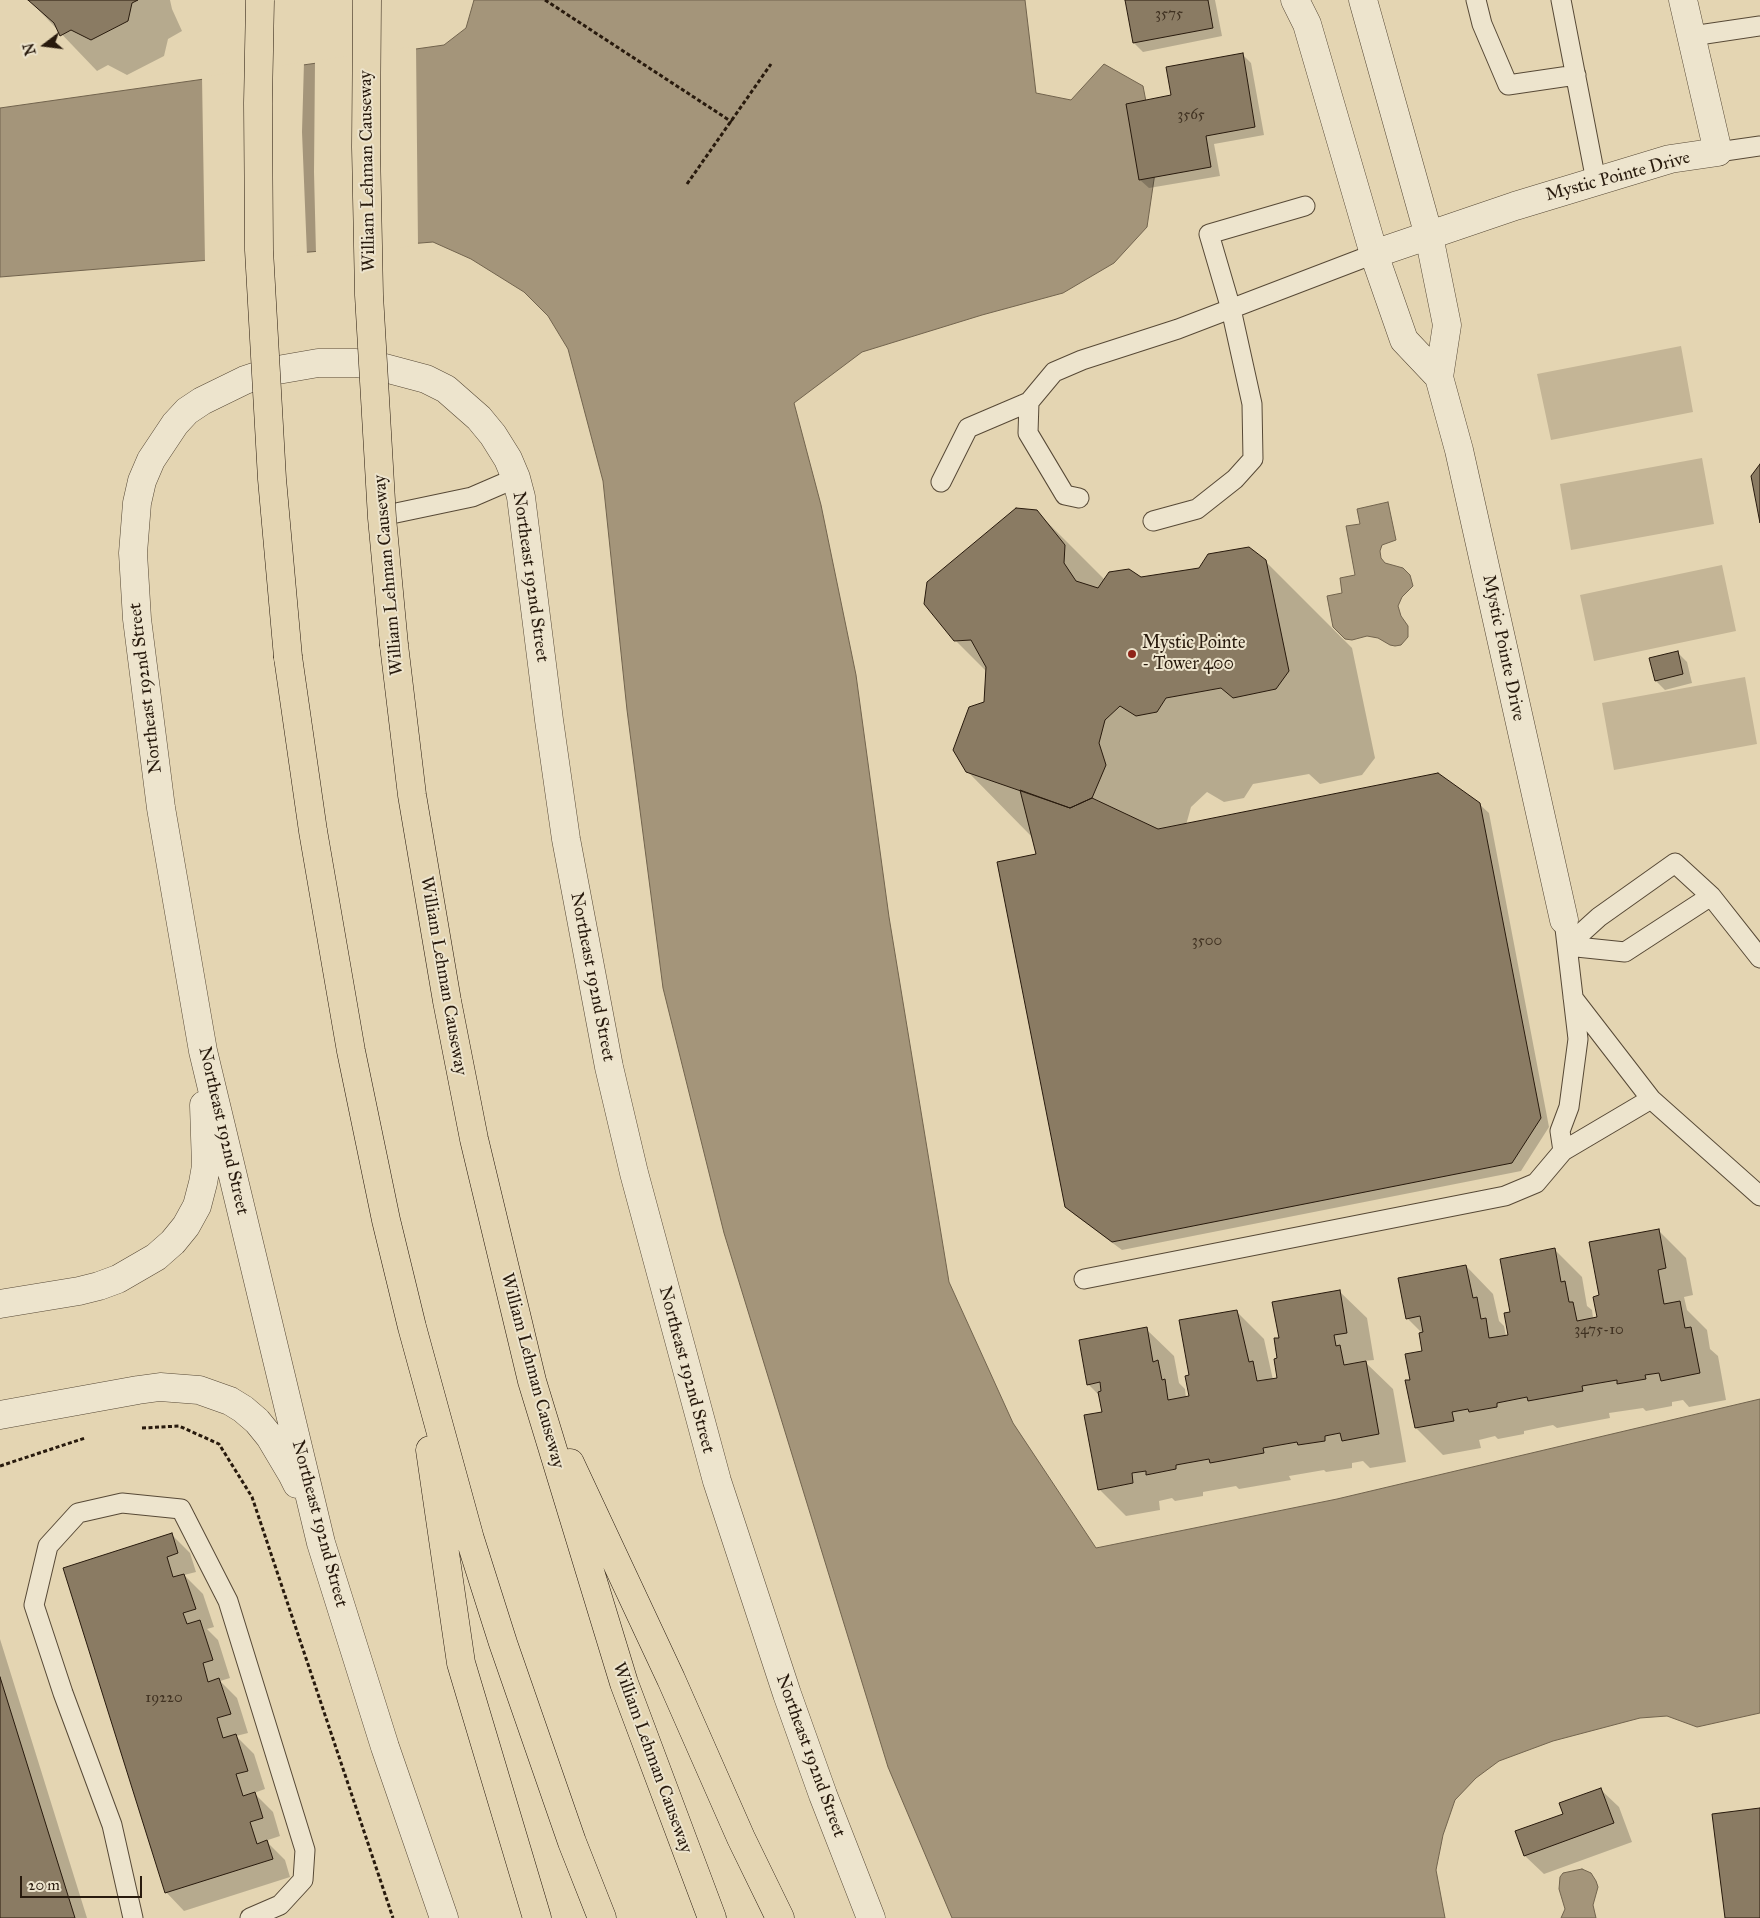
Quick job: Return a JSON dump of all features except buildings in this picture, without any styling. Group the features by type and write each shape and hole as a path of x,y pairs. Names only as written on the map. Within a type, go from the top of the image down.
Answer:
{"highway":[{"path":"260,0 258,169 262,319 272,479 288,657 313,831 350,1051 382,1202 412,1327 470,1539 503,1643 572,1842 602,1918"},
{"name":"William Lehman Causeway","path":"367,0 366,147 369,295 382,518 394,645 412,795 447,1002 479,1158 532,1381 624,1683 659,1781 712,1918"},
{"path":"412,1327 461,1663 536,1918"},
{"path":"532,1381 671,1679 730,1814 780,1918"}],"street":[{"name":"Mystic Pointe Drive","path":"1295,0 1306,24 1374,254 1404,340 1439,377"},
{"name":"Mystic Pointe Drive","path":"1363,0 1429,236 1447,325 1439,377 1459,450 1564,920"},
{"path":"1684,0 1718,152"},
{"name":"Mystic Pointe Drive","path":"1374,254 1596,181 1670,159 1718,152"},
{"name":"Northeast 192nd Street","path":"444,1918 384,1747 321,1544 203,1052 161,808 137,619 134,527 137,503 142,481 151,460 175,424 187,411 224,389 254,377 294,366 318,363 356,363 404,372 426,379 446,389 479,418 493,434 508,459 516,478 522,504 566,839 609,1067 632,1164 717,1481 787,1694 823,1795 871,1918"},
{"path":"0,1304 78,1291 118,1279 156,1257 173,1242 186,1226 197,1206 206,1166 203,1052"},
{"path":"1,1414 160,1387 199,1390 222,1398 244,1409 270,1437 292,1474 321,1544"}],"lane":[{"path":"1476,0 1482,24 1508,85 1576,75"},
{"path":"1561,0 1596,181"},
{"path":"1692,36 1760,26"},
{"path":"1718,152 1760,146"},
{"path":"1152,521 1197,508 1235,479 1253,459 1252,404 1231,309 1209,234 1305,206"},
{"path":"941,482 968,428 1029,402 1054,372 1082,360 1178,329 1374,254"},
{"path":"1029,402 1028,433 1065,495 1079,498"},
{"path":"396,513 472,497 516,478"},
{"path":"1567,946 1599,917 1675,863 1711,896 1760,958"},
{"path":"1567,946 1625,952 1711,896"},
{"path":"1564,920 1578,1039 1569,1107 1560,1131 1564,1151"},
{"path":"1573,997 1652,1099 1760,1196"},
{"path":"1084,1279 1505,1196 1536,1183 1564,1151 1652,1099"},
{"path":"133,1918 112,1825 63,1693 34,1605 48,1546 78,1513 122,1503 181,1509 228,1601 303,1840 305,1850 303,1880 280,1905 250,1918"}],"path":[{"path":"544,0 732,122"},
{"path":"687,184 771,64"}],"shaded area":[{"path":"474,0 1025,0 1036,93 1071,100 1104,64 1143,86 1157,159 1147,227 1114,263 1063,293 982,315 862,352 794,403 821,505 856,675 889,917 949,1282 1013,1423 1096,1548 1337,1499 1760,1399 1760,1713 1697,1727 1667,1716 1640,1718 1553,1741 1499,1761 1476,1778 1455,1800 1443,1835 1436,1870 1445,1918 952,1918 888,1767 724,1233 663,988 627,710 603,481 568,349 548,316 524,292 471,259 433,242 0,277 0,108 444,45 466,28"},
{"path":"1681,346 1693,412 1551,440 1537,374"},
{"path":"1702,458 1714,524 1571,550 1560,484"},
{"path":"1388,502 1396,540 1382,545 1380,551 1381,558 1385,563 1403,568 1410,575 1413,586 1402,597 1398,606 1401,616 1408,626 1408,637 1401,645 1395,646 1378,638 1367,636 1352,640 1345,639 1333,627 1327,596 1342,593 1340,578 1355,575 1346,526 1360,524 1357,509"},
{"path":"1722,565 1736,631 1594,661 1580,595"},
{"path":"1745,677 1757,744 1614,770 1602,703"},
{"path":"1582,1869 1591,1873 1598,1887 1593,1905 1596,1918 1561,1918 1565,1909 1559,1889 1560,1877 1563,1873"}],"pier":[{"path":"416,46 418,246 316,254 314,172 315,61"},
{"path":"304,62 302,132 307,255 205,263 202,77"}],"place":[{"name":"Mystic Pointe - Tower 400","path":"1132,654"}]}
